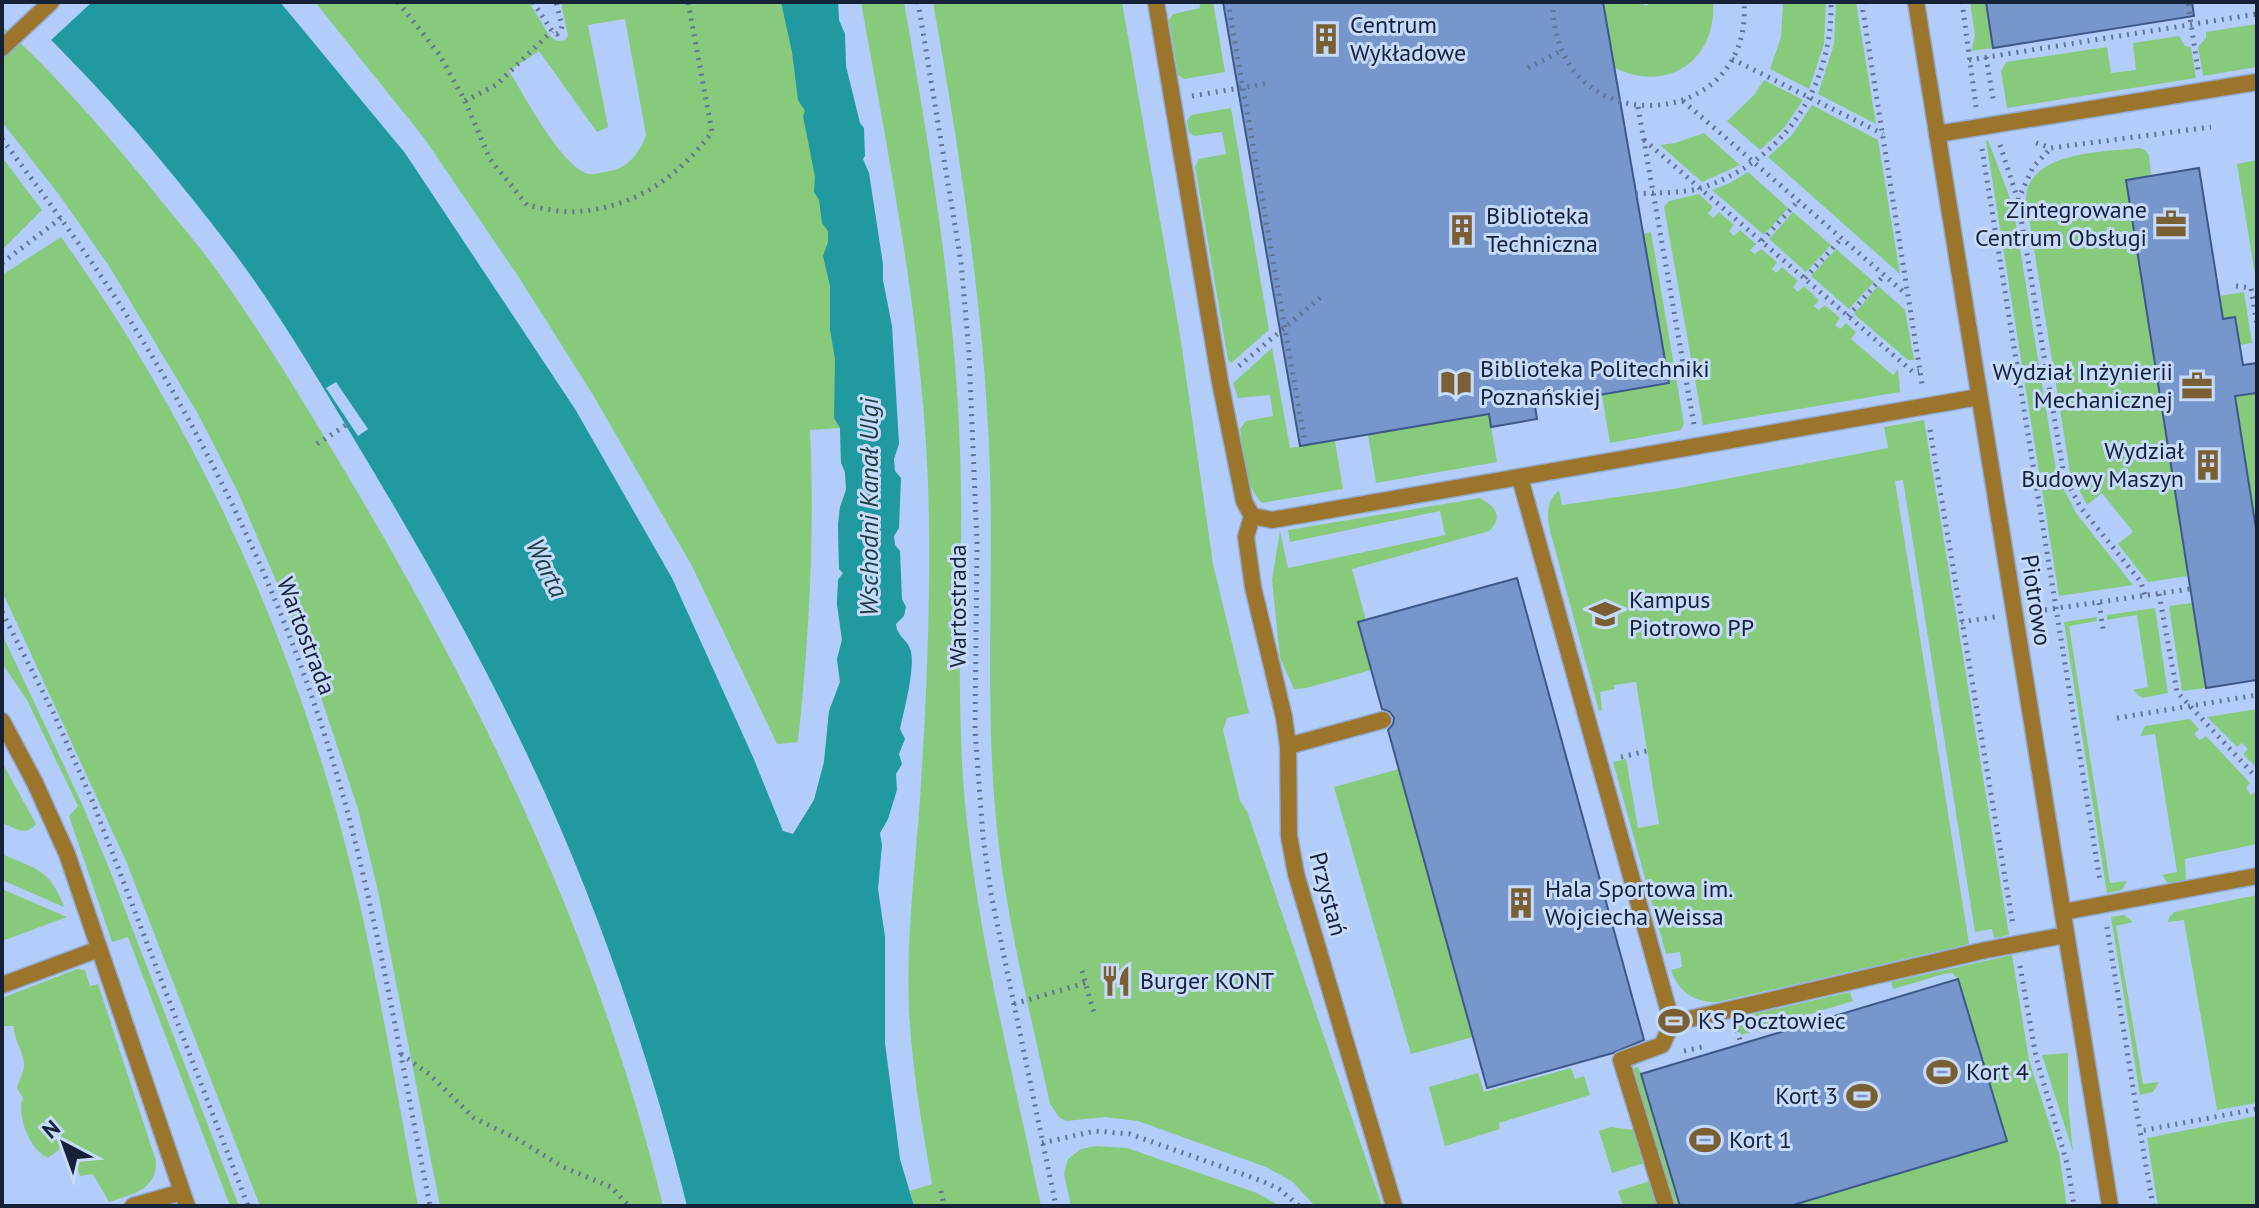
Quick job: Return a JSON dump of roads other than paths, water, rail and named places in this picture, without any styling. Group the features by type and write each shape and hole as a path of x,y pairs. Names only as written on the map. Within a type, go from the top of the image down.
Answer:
{"street":[{"path":"2,48 51,2"},
{"path":"1156,2 1220,382 1244,501 1252,516 1272,520 1979,397"},
{"name":"Piotrowo","path":"1916,2 2110,1206"},
{"path":"1937,134 2257,82"},
{"path":"1520,478 1672,1023 1662,1045 1621,1060 1666,1206"},
{"name":"Przystań","path":"1252,516 1246,537 1253,587 1284,717 1288,746 1289,836 1296,874 1394,1206"},
{"path":"1288,746 1383,720"},
{"path":"2,721 35,783 67,854 185,1199 133,1206"},
{"path":"2063,912 2257,876"},
{"path":"1672,1023 2066,935"},
{"path":"2,985 99,949"}],"water":[{"path":"11,2 280,2 405,153 575,409 672,578 783,831 793,834 814,800 824,762 829,711 840,682 837,659 842,640 837,604 838,580 843,573 839,569 838,525 846,490 840,428 834,418 835,359 830,330 830,286 823,256 828,231 822,223 819,200 814,192 815,177 803,116 805,111 798,100 781,2 838,2 839,20 845,34 846,66 860,123 864,128 863,159 869,173 892,326 899,444 894,459 895,471 901,478 899,528 894,536 895,545 900,551 902,599 906,607 904,616 896,624 910,648 912,669 900,729 905,739 899,754 902,764 896,774 897,790 880,833 882,845 878,889 885,937 885,1043 900,1159 914,1206 687,1206 637,1032 574,860 506,712 425,560 312,370 244,267 124,117"}],"place":[{"name":"Centrum Wykładowe","path":"1326,39"},
{"name":"Zintegrowane Centrum Obsługi","path":"2171,224"},
{"name":"Biblioteka Techniczna","path":"1462,230"},
{"name":"Biblioteka Politechniki Poznańskiej","path":"1456,383"},
{"name":"Wydział Inżynierii Mechanicznej","path":"2197,386"},
{"name":"Wydział Budowy Maszyn","path":"2208,465"},
{"name":"Kampus Piotrowo PP","path":"1605,614"},
{"name":"Hala Sportowa im. Wojciecha Weissa","path":"1521,903"},
{"name":"Burger KONT","path":"1116,981"},
{"name":"KS Pocztowiec","path":"1674,1021"},
{"name":"Kort 4","path":"1942,1072"},
{"name":"Kort 3","path":"1862,1096"},
{"name":"Kort 1","path":"1705,1140"}],"water label":[{"name":"Wschodni Kanał Ulgi","path":"869,507"},
{"name":"Warta","path":"547,568"}]}
